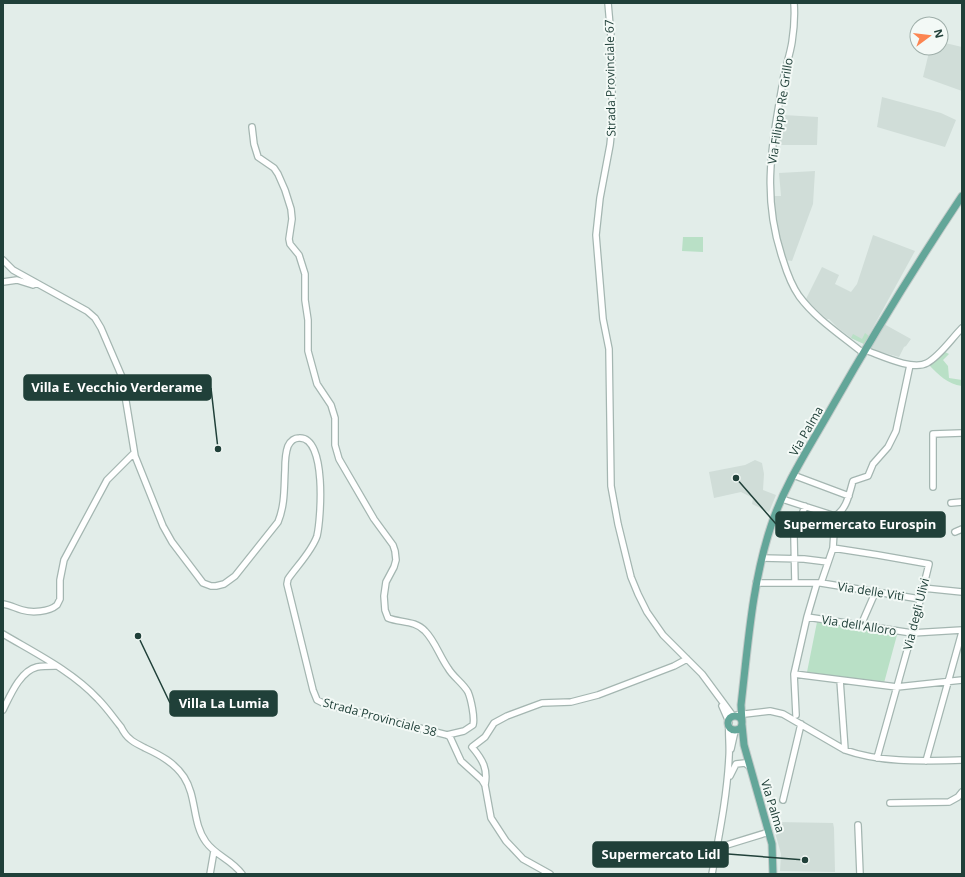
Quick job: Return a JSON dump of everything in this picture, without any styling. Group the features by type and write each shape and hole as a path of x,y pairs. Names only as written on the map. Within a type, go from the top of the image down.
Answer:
{"main road":[{"name":"Via Palma","path":"741,704 756,583 771,526 782,499 793,475 864,351 923,254 962,196"},
{"path":"741,704 736,715 731,717 729,723 730,727 736,731 744,745"},
{"path":"736,715 740,717 742,723 744,745"},
{"path":"736,731 741,728 742,723"},
{"name":"Via Palma","path":"744,745 772,844 773,874"}],"street":[{"name":"Strada Provinciale 67","path":"608,3 612,48 612,126 600,198 596,235 603,319 609,349 611,486 618,524 631,577 647,612 663,634 705,678 720,700"},
{"name":"Via Filippo Re Grillo","path":"794,3 795,18 792,43 783,78 772,148 770,194 774,233 787,270 798,295 813,311 864,351"},
{"path":"252,127 254,144 258,157 274,168 278,174 291,209 292,218 288,239 299,255 305,274 305,300 308,320 308,351 317,384 331,405 335,418 336,451 348,476 360,493 374,519 393,545 395,551 396,556 394,567 386,582 384,596 386,614 388,618 392,620 409,622 425,631 448,669 464,686 468,693 474,717 473,725 464,731 447,735"},
{"name":"Strada Provinciale 38","path":"3,260 13,270 87,311 95,318 101,328 122,377 134,453 163,526 172,542 202,583 216,586 224,584 234,576 278,522 282,513 284,501 285,458 287,447 290,442 299,437 308,441 315,452 320,474 319,527 313,545 288,579 287,584 314,695 317,700 325,704 447,735 452,739 461,760 479,776 484,785 492,818 506,841 523,859 550,874"},
{"path":"3,282 17,280 32,285 36,283"},
{"path":"864,351 910,365 920,365 927,363 932,359 962,328"},
{"path":"782,499 835,516 841,513 853,481 868,476 873,464 888,447 896,431 910,365"},
{"path":"932,487 933,434 962,433"},
{"path":"3,604 31,612 48,610 57,605 60,599 60,580 64,560 108,480 134,453"},
{"path":"793,475 848,496"},
{"path":"950,503 962,502"},
{"path":"795,583 794,537 805,506"},
{"path":"796,715 794,674 807,617 833,548 835,516"},
{"path":"955,532 962,529"},
{"name":"Via degli Ulivi","path":"833,548 878,554 929,564 912,633 877,758"},
{"path":"762,558 794,558 828,562"},
{"name":"Via delle Viti","path":"756,583 819,583 920,599"},
{"path":"923,588 962,592"},
{"path":"860,625 875,592"},
{"name":"Via dell'Alloro","path":"807,617 912,633 962,631"},
{"path":"926,761 962,631"},
{"path":"3,634 80,682 98,699 131,740 165,759 179,772 186,782 193,798 199,831 207,844 214,851 236,866 242,874"},
{"path":"484,785 487,775 478,754 472,747 485,737 494,723 507,716 542,703 571,702 598,695 667,669 688,659"},
{"path":"3,710 26,672 38,667 56,666"},
{"path":"794,674 897,687 962,680"},
{"path":"840,680 845,750"},
{"path":"720,700 736,715 770,711 783,714 845,750 856,754 877,758 926,761 962,760"},
{"path":"712,874 722,820 729,756 729,723 720,700"},
{"path":"741,704 744,709 753,712"},
{"path":"742,723 748,715 753,712"},
{"path":"782,800 801,724"},
{"path":"729,756 736,731"},
{"path":"727,782 736,764 745,763 749,766"},
{"path":"890,803 949,802 958,797 962,792"},
{"path":"858,825 860,874"},
{"path":"668,863 769,832"},
{"path":"210,874 214,851"}],"shaded area":[{"path":"949,44 962,47 962,91 923,77 928,56 949,56"},
{"path":"882,97 941,113 956,120 945,147 877,127"},
{"path":"783,115 818,117 817,145 778,145"},
{"path":"815,171 813,204 792,261 786,260 775,221 773,196 781,196 779,173"},
{"path":"873,235 915,251 864,344 851,338 838,328 806,299 822,267 839,275 835,284 851,292 857,284"},
{"path":"884,324 911,339 904,347 899,357 870,349"},
{"path":"755,460 762,463 764,474 763,490 776,495 769,512 752,504 753,498 741,492 714,498 709,472 745,465"},
{"path":"776,822 833,823 835,872 780,871 781,854 773,825"}],"green space":[{"path":"683,237 703,237 703,252 682,251"},
{"path":"865,333 869,336 864,344 851,338 853,334 862,339"},
{"path":"945,352 949,354 943,360 948,366 949,378 962,380 962,386 952,383 940,376 929,365"},
{"path":"817,622 897,635 884,683 807,672"}],"place":[{"name":"Villa E. Vecchio Verderame","path":"218,449"},
{"name":"Supermercato Eurospin","path":"736,478"},
{"name":"Villa La Lumia","path":"138,636"},
{"name":"Supermercato Lidl","path":"805,860"}]}
